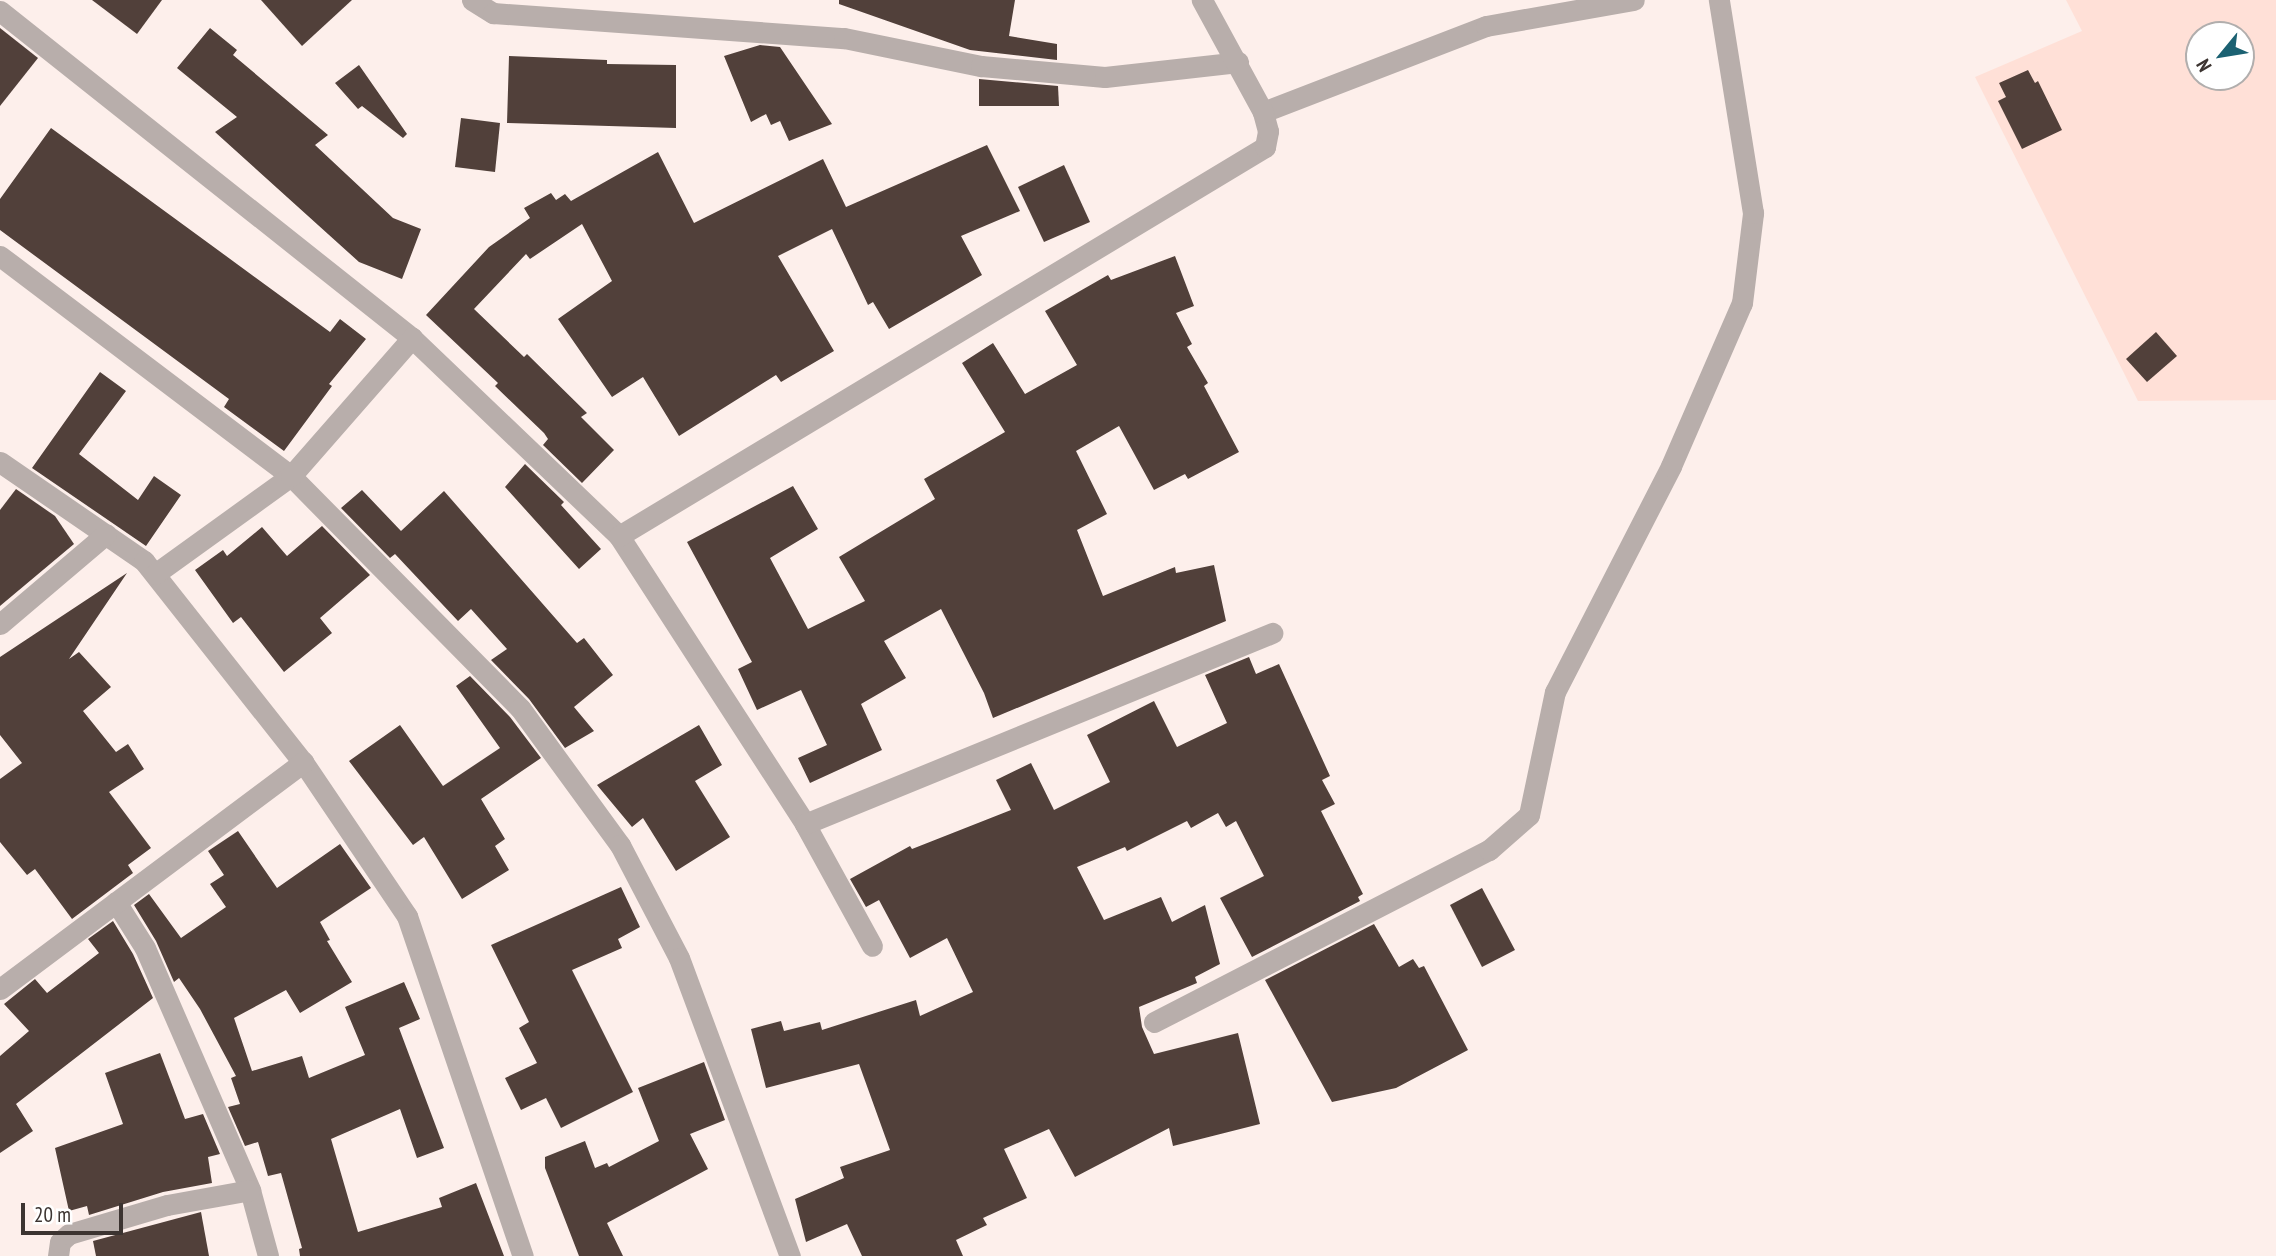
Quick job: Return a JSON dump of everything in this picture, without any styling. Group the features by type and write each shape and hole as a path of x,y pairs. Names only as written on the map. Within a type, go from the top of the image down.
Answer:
{"street":[{"path":"472,0 493,13 844,38 981,66 1105,77 1238,62"},
{"path":"619,536 1265,147 1268,131 1263,111 1202,0"},
{"path":"1263,111 1486,26 1634,0"},
{"path":"1154,1022 1489,850 1529,815 1555,692 1671,466 1742,303 1753,213 1719,0"},
{"path":"0,11 412,338 619,536 805,824 872,946"},
{"path":"0,256 291,476 520,708 620,845 679,958 790,1256"},
{"path":"155,574 291,476 412,338"},
{"path":"0,461 144,561 303,762 407,916 523,1256"},
{"path":"0,624 106,534"},
{"path":"805,824 1272,632"},
{"path":"0,989 303,762"},
{"path":"116,902 145,948 250,1189 268,1256"},
{"path":"58,1256 60,1242 69,1234 167,1205 250,1189"}],"shaded area":[{"path":"2066,0 2276,0 2276,400 2138,401 1975,77 2082,31"}],"building":[{"path":"92,0 162,0 137,34"},
{"path":"261,0 352,0 302,46"},
{"path":"839,0 1015,0 1009,36 1057,44 1057,60 970,50 839,4"},
{"path":"0,28 38,58 0,106"},
{"path":"210,28 237,50 233,55 328,135 315,145 393,218 421,229 402,279 359,262 215,132 237,117 177,68"},
{"path":"760,45 780,47 832,124 789,141 780,121 771,125 766,114 751,122 724,56"},
{"path":"509,56 607,60 607,64 676,65 676,128 507,123"},
{"path":"359,65 407,134 403,138 362,106 358,109 335,83"},
{"path":"2028,70 2035,83 2038,81 2062,130 2022,149 1998,101 2006,97 1999,83"},
{"path":"979,79 1058,86 1059,106 979,106"},
{"path":"461,118 500,123 495,172 455,167"},
{"path":"51,128 330,332 340,319 366,339 329,384 332,386 284,451 224,407 229,399 0,230 0,199"},
{"path":"987,145 1020,211 961,236 982,275 889,329 873,302 868,305 832,229 778,256 834,351 781,382 776,375 679,436 643,377 612,397 558,319 612,281 582,224 530,259 526,254 474,309 524,357 527,354 587,413 581,417 614,450 582,483 543,445 548,439 544,433 495,386 498,383 426,315 489,247 530,218 524,208 551,193 556,200 565,194 571,201 658,152 694,223 823,159 846,207"},
{"path":"1064,165 1090,222 1044,242 1018,187"},
{"path":"1175,256 1194,306 1176,313 1192,344 1187,347 1208,383 1204,386 1239,452 1188,479 1185,474 1154,490 1119,426 1076,451 1107,514 1077,530 1103,596 1175,567 1176,573 1214,565 1226,621 993,718 984,693 941,609 884,641 906,678 861,704 882,750 810,783 798,758 827,745 801,690 757,710 738,669 752,662 687,542 793,486 818,529 770,558 808,629 865,601 839,557 935,499 924,479 1005,432 962,363 993,343 1025,394 1077,365 1045,311 1108,275 1111,280"},
{"path":"2156,332 2177,356 2147,382 2126,359"},
{"path":"100,372 126,391 79,454 138,500 154,476 181,495 146,546 32,468"},
{"path":"525,464 564,502 561,505 601,549 579,569 505,487"},
{"path":"16,489 55,516 74,544 0,606 0,510"},
{"path":"362,490 401,531 444,491 577,643 584,638 613,675 574,707 594,731 565,748 529,699 491,660 507,649 471,609 458,621 395,554 390,558 341,508"},
{"path":"322,526 370,575 320,618 332,633 284,672 241,617 233,623 195,570 223,550 227,556 262,527 287,556"},
{"path":"127,573 69,659 79,652 111,687 83,711 116,752 128,744 144,769 109,792 151,848 128,865 133,873 72,919 35,869 27,875 0,842 0,779 22,763 0,735 0,657"},
{"path":"1249,657 1256,674 1279,664 1330,776 1322,780 1335,804 1321,811 1363,894 1358,897 1360,901 1252,957 1220,898 1264,876 1236,821 1226,827 1218,813 1191,828 1187,821 1127,851 1125,847 1077,867 1104,920 1161,897 1172,922 1205,905 1220,964 1195,977 1197,983 1139,1007 1142,1027 1154,1054 1238,1033 1260,1124 1173,1146 1169,1128 1075,1177 1049,1129 1004,1149 1027,1198 983,1218 987,1225 956,1240 963,1256 862,1256 847,1224 806,1242 795,1199 844,1178 840,1167 890,1150 859,1064 766,1088 751,1029 781,1021 784,1031 820,1022 822,1030 916,1000 920,1016 973,992 947,938 910,958 879,900 866,907 850,879 910,846 912,849 1011,810 996,780 1031,763 1054,810 1110,782 1087,735 1154,701 1177,747 1227,723 1205,675"},
{"path":"470,676 510,717 541,758 481,799 505,839 495,846 509,870 462,899 424,837 413,845 349,761 400,725 443,786 500,748 456,686"},
{"path":"699,725 722,765 695,781 730,837 676,871 643,818 632,827 597,785"},
{"path":"238,831 277,888 340,844 371,888 320,922 330,940 327,941 352,982 300,1013 286,990 234,1018 252,1071 302,1056 309,1078 365,1055 345,1007 404,982 420,1019 399,1028 444,1148 417,1158 400,1109 331,1139 358,1232 442,1207 439,1198 476,1183 504,1256 300,1256 299,1249 302,1248 281,1173 268,1176 258,1142 245,1146 228,1107 240,1104 231,1078 236,1076 200,1009 179,978 174,982 156,941 134,905 149,894 181,938 226,907 210,884 224,875 208,851"},
{"path":"621,887 640,927 618,939 622,948 572,970 633,1092 561,1128 546,1098 521,1110 505,1078 537,1063 519,1028 529,1022 491,945"},
{"path":"1482,888 1515,950 1482,967 1450,905"},
{"path":"113,921 133,954 153,998 16,1104 33,1131 0,1153 0,1056 29,1031 4,1004 35,979 47,993 99,953 88,939"},
{"path":"1374,924 1399,967 1413,959 1419,968 1424,966 1468,1050 1396,1088 1332,1102 1265,980"},
{"path":"160,1053 185,1119 203,1114 220,1154 208,1157 212,1183 163,1192 89,1215 87,1206 69,1211 55,1148 123,1124 105,1073"},
{"path":"704,1062 725,1120 690,1134 708,1169 607,1223 623,1256 579,1256 545,1168 545,1157 585,1141 595,1168 607,1163 609,1167 659,1141 638,1088"},
{"path":"201,1212 209,1256 96,1256 93,1241"}]}
